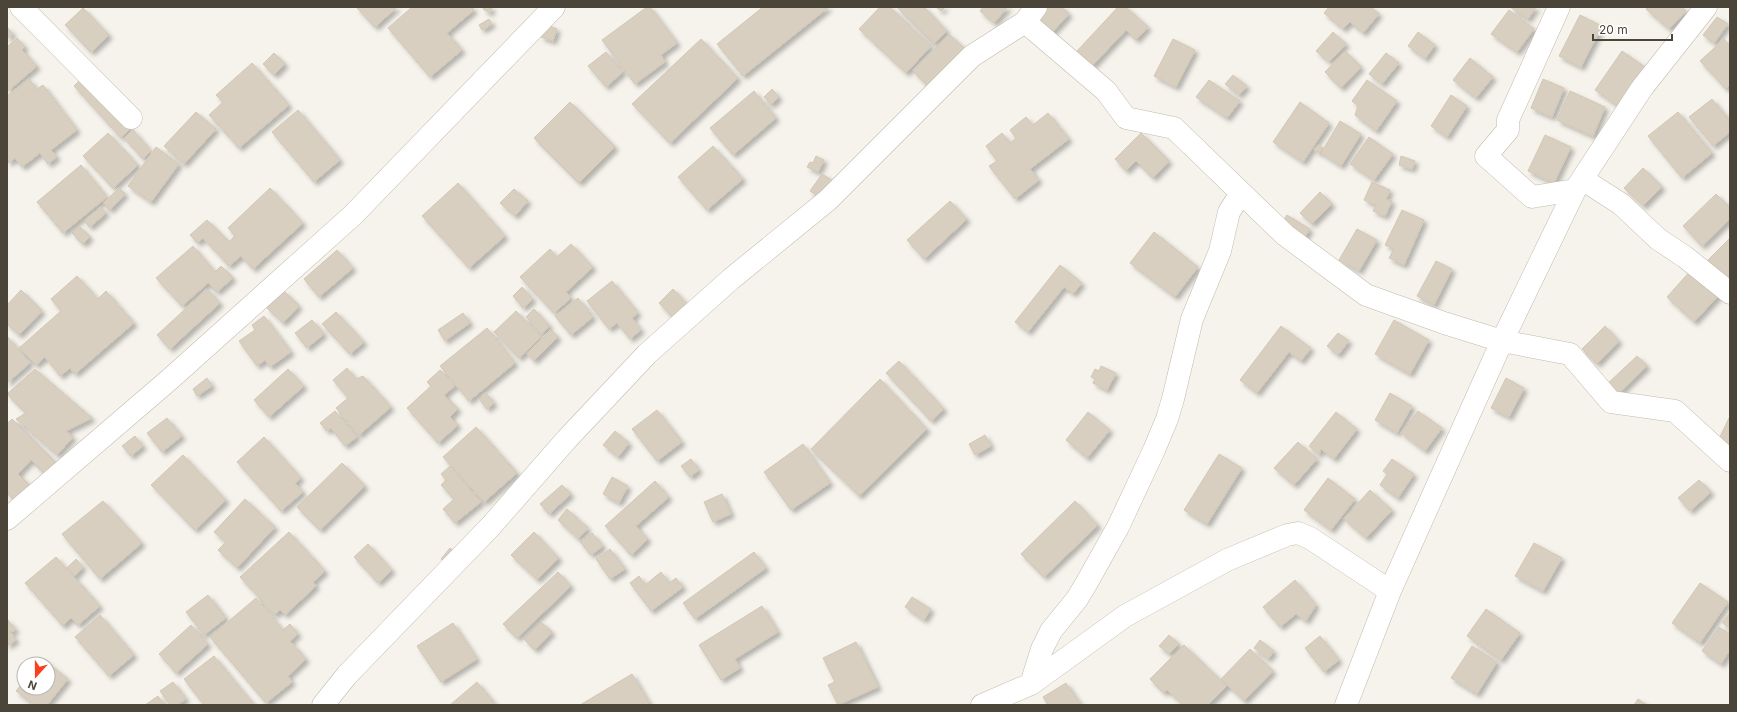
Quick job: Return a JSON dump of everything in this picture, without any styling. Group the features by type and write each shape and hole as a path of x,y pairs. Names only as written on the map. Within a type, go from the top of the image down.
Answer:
{"street":[{"path":"22,7 131,118"},
{"path":"7,519 169,380 353,215 554,7"},
{"path":"1559,7 1508,120 1508,130 1486,156 1532,197 1579,185 1620,204 1658,239 1685,257 1730,292"},
{"path":"1346,705 1390,591 1502,341 1579,185 1642,88 1706,7"},
{"path":"323,705 347,675 491,526 567,439 647,354 731,279 828,200 972,56 1030,15 1106,91 1126,118 1174,128 1284,235 1366,295 1444,323 1502,341 1570,354 1611,402 1675,411 1730,461"},
{"path":"1031,684 1042,649 1051,631 1077,599 1115,534 1154,450 1167,419 1173,399 1192,319 1220,251 1229,212 1241,193"},
{"path":"982,705 1031,684 1126,616 1227,560 1287,535 1298,533 1310,538 1390,591"}],"building":[{"path":"356,7 397,7 375,27"},
{"path":"412,7 472,7 474,10 447,33 462,50 430,77 388,28"},
{"path":"484,7 492,7 490,13 483,9"},
{"path":"647,7 650,7 677,43 661,55 665,62 635,84 602,40"},
{"path":"763,7 829,7 743,76 717,44"},
{"path":"880,7 890,7 931,46 906,73 859,29"},
{"path":"897,7 924,7 947,31 934,44"},
{"path":"936,7 945,7 941,11"},
{"path":"983,7 1008,7 994,23 980,11"},
{"path":"1044,7 1062,7 1069,14 1047,38 1033,25"},
{"path":"1118,7 1126,7 1148,27 1136,40 1126,30 1092,66 1076,52"},
{"path":"1329,7 1371,7 1379,14 1363,33 1350,22 1343,29 1324,13"},
{"path":"1510,7 1536,7 1528,19"},
{"path":"1648,7 1682,7 1686,11 1669,29 1646,9"},
{"path":"83,8 109,35 91,52 65,25"},
{"path":"1509,10 1534,29 1517,52 1491,34"},
{"path":"1580,15 1602,26 1581,67 1559,56"},
{"path":"1717,17 1728,24 1714,43 1703,35"},
{"path":"489,19 492,24 482,30 479,25"},
{"path":"545,24 557,29 553,41 541,37"},
{"path":"7,27 13,34 7,39"},
{"path":"1333,32 1346,44 1329,62 1316,51"},
{"path":"1418,32 1435,45 1425,59 1408,46"},
{"path":"949,34 965,49 928,86 913,71"},
{"path":"17,38 25,47 22,50 37,66 7,92 7,47"},
{"path":"701,39 738,78 670,143 632,104"},
{"path":"1173,39 1195,50 1176,87 1154,76"},
{"path":"1724,39 1730,46 1730,85 1726,89 1700,61"},
{"path":"1345,51 1361,67 1341,88 1325,72"},
{"path":"1622,51 1648,69 1621,108 1595,90"},
{"path":"606,52 623,72 606,87 588,66"},
{"path":"274,53 285,64 274,75 263,64"},
{"path":"1386,53 1399,63 1382,84 1369,74"},
{"path":"1470,58 1493,77 1476,98 1453,80"},
{"path":"252,63 289,105 239,148 209,115 223,102 216,95"},
{"path":"1233,75 1247,86 1239,95 1225,84"},
{"path":"84,76 131,128 121,138 74,86"},
{"path":"29,79 37,89 43,85 77,130 51,150 57,157 48,164 40,153 22,167 15,158 9,163 7,160 7,96"},
{"path":"1543,79 1564,88 1552,117 1531,108"},
{"path":"1209,80 1240,101 1227,118 1196,97"},
{"path":"1367,80 1397,101 1376,131 1355,115 1358,106 1352,101"},
{"path":"772,89 779,97 771,105 764,97"},
{"path":"754,91 776,118 733,155 710,128"},
{"path":"1570,91 1605,107 1593,136 1557,120"},
{"path":"1451,95 1467,106 1447,137 1431,126"},
{"path":"1712,99 1730,121 1730,132 1713,146 1689,117"},
{"path":"570,102 615,147 579,183 534,138"},
{"path":"1300,102 1329,123 1303,162 1273,142"},
{"path":"298,110 340,160 314,182 272,132"},
{"path":"196,112 216,129 184,164 164,146"},
{"path":"1678,112 1712,153 1682,178 1648,136"},
{"path":"1048,113 1069,139 1030,169 1039,180 1015,199 989,166 997,161 986,146 1002,133 1010,143 1016,138 1010,130 1026,117 1033,125"},
{"path":"1340,121 1361,134 1341,166 1321,153"},
{"path":"133,130 151,151 143,159 124,138"},
{"path":"108,133 138,165 113,188 83,156"},
{"path":"1141,133 1169,161 1153,178 1136,161 1126,171 1115,159"},
{"path":"1545,135 1571,147 1554,183 1528,171"},
{"path":"1369,137 1393,154 1374,180 1350,164"},
{"path":"1318,145 1323,148 1320,153 1314,150"},
{"path":"713,146 743,179 707,210 678,177"},
{"path":"156,147 179,164 151,202 128,186"},
{"path":"816,156 824,160 818,172 807,167 810,162 813,163"},
{"path":"1401,156 1415,161 1412,169 1399,165"},
{"path":"81,165 107,197 63,233 37,202"},
{"path":"1643,168 1662,187 1643,206 1624,188"},
{"path":"822,174 835,182 823,199 810,191"},
{"path":"1372,182 1390,190 1386,199 1392,201 1385,216 1373,211 1376,205 1364,200"},
{"path":"458,183 505,236 469,268 422,216"},
{"path":"119,188 125,194 110,210 103,203"},
{"path":"270,188 303,223 253,269 241,256 229,266 203,238 198,243 190,235 207,220 229,242 235,236 228,228"},
{"path":"514,189 528,201 515,216 500,203"},
{"path":"1320,192 1332,204 1312,224 1300,213"},
{"path":"1716,194 1730,208 1730,219 1702,246 1683,226"},
{"path":"950,201 967,219 924,259 907,240"},
{"path":"101,207 106,213 90,227 84,221"},
{"path":"1402,210 1424,220 1404,265 1389,258 1394,249 1385,245"},
{"path":"1287,215 1310,229 1304,238 1281,224"},
{"path":"79,226 90,237 83,244 72,233"},
{"path":"1357,229 1377,240 1359,271 1339,260"},
{"path":"1154,232 1198,267 1175,297 1130,263"},
{"path":"1730,238 1730,282 1708,260"},
{"path":"571,244 593,267 566,292 571,298 554,313 520,277 550,249 557,257"},
{"path":"193,246 215,272 221,266 233,278 217,292 208,283 182,306 156,278"},
{"path":"337,250 353,268 319,297 304,279"},
{"path":"1436,261 1452,269 1434,305 1417,296"},
{"path":"1060,265 1082,283 1073,294 1064,287 1028,332 1015,322"},
{"path":"1692,269 1720,294 1694,322 1667,297"},
{"path":"77,276 98,299 106,291 134,323 75,374 70,368 60,376 45,357 36,365 19,348 61,311 51,299"},
{"path":"612,281 638,313 632,318 641,330 630,339 617,323 609,329 587,301"},
{"path":"522,287 533,299 523,308 513,296"},
{"path":"207,289 220,303 170,349 157,335"},
{"path":"673,289 690,307 676,321 659,303"},
{"path":"21,290 42,311 19,335 7,324 7,305"},
{"path":"284,291 299,306 283,323 267,308"},
{"path":"578,298 593,317 571,335 555,316"},
{"path":"534,309 550,326 541,334 526,317"},
{"path":"516,311 541,337 519,358 494,332"},
{"path":"336,312 364,342 350,354 322,324"},
{"path":"463,313 470,323 445,341 438,330"},
{"path":"264,316 291,352 270,367 265,360 257,366 239,341 255,330 252,325"},
{"path":"312,320 324,334 307,348 295,333"},
{"path":"1394,320 1429,340 1410,374 1375,354"},
{"path":"1281,326 1311,348 1301,361 1289,352 1257,393 1240,380"},
{"path":"1605,326 1619,341 1597,364 1582,349"},
{"path":"487,328 515,363 469,401 440,366"},
{"path":"551,330 558,337 534,361 527,353"},
{"path":"1338,333 1349,341 1338,355 1327,346"},
{"path":"7,336 30,363 7,383"},
{"path":"1637,356 1647,366 1616,396 1606,385"},
{"path":"899,361 944,409 931,421 886,373"},
{"path":"1101,366 1116,373 1107,390 1093,383 1095,379 1091,377 1095,369 1099,371"},
{"path":"347,368 356,379 363,376 391,407 359,435 336,408 348,398 333,380"},
{"path":"35,369 92,418 66,431 73,437 57,455 16,419 26,413 7,394"},
{"path":"288,369 304,386 269,417 254,400"},
{"path":"440,370 455,386 444,395 458,409 450,417 458,425 438,443 407,408 431,386 427,382"},
{"path":"207,378 212,386 197,396 193,389"},
{"path":"1506,378 1524,388 1509,417 1491,408"},
{"path":"880,379 927,429 859,496 811,449"},
{"path":"486,393 494,403 487,409 479,399"},
{"path":"1390,393 1412,406 1397,433 1375,420"},
{"path":"657,410 682,442 657,461 632,429"},
{"path":"335,411 357,437 345,446 331,428 327,431 320,423"},
{"path":"1418,411 1442,428 1425,451 1401,433"},
{"path":"1088,412 1110,430 1087,458 1066,440"},
{"path":"1336,412 1357,429 1334,459 1321,449 1319,455 1309,446"},
{"path":"167,418 182,436 162,452 147,433"},
{"path":"1729,418 1730,419 1730,449 1717,443"},
{"path":"12,419 56,463 45,474 31,460 18,474 30,486 15,501 7,493 7,424"},
{"path":"476,427 517,473 484,502 443,457"},
{"path":"615,431 629,443 618,457 603,445"},
{"path":"985,435 991,446 975,455 969,444"},
{"path":"135,436 143,446 131,456 122,446"},
{"path":"264,437 301,478 295,483 303,492 281,511 237,462"},
{"path":"1298,442 1317,459 1294,485 1274,468"},
{"path":"803,444 830,483 791,510 764,472"},
{"path":"1219,454 1242,468 1207,524 1184,510"},
{"path":"183,455 226,500 195,530 151,485"},
{"path":"691,459 699,470 690,477 681,466"},
{"path":"1392,459 1414,474 1398,498 1380,485 1387,474 1383,471"},
{"path":"342,463 365,486 320,530 297,507"},
{"path":"450,466 481,502 455,523 443,509 454,499 441,485 446,480 441,474"},
{"path":"612,477 628,486 619,503 603,494"},
{"path":"1328,478 1355,499 1331,530 1304,510"},
{"path":"1699,480 1711,492 1690,511 1678,498"},
{"path":"655,481 669,497 636,526 648,539 631,555 605,526"},
{"path":"562,485 571,494 549,514 540,504"},
{"path":"1370,490 1392,510 1366,538 1344,519"},
{"path":"722,494 731,514 713,522 704,502"},
{"path":"245,499 275,527 237,568 218,550 226,542 214,532"},
{"path":"103,501 142,543 100,579 62,534"},
{"path":"1075,501 1098,525 1044,577 1021,554"},
{"path":"567,509 588,528 578,539 558,520"},
{"path":"289,532 325,571 313,582 316,586 285,615 280,610 275,615 240,577"},
{"path":"534,532 559,558 537,580 511,555"},
{"path":"592,533 603,546 591,555 580,542"},
{"path":"1534,543 1562,558 1543,591 1515,576"},
{"path":"368,544 392,570 378,583 354,557"},
{"path":"450,548 458,554 449,565 441,559"},
{"path":"610,549 625,569 610,579 596,559"},
{"path":"754,552 766,568 695,619 683,603"},
{"path":"56,557 100,606 78,625 71,618 63,626 25,583"},
{"path":"76,559 83,567 75,576 67,568"},
{"path":"558,572 571,586 517,638 503,624"},
{"path":"661,572 669,583 676,578 683,587 651,611 630,583 639,576 645,585"},
{"path":"1295,580 1316,605 1306,621 1296,614 1280,627 1263,607"},
{"path":"1700,583 1728,602 1700,643 1672,623"},
{"path":"208,595 226,618 204,635 186,612"},
{"path":"912,597 931,609 924,620 905,607"},
{"path":"256,598 283,630 290,624 298,634 290,641 306,659 288,676 292,682 266,703 210,637"},
{"path":"762,606 778,632 735,659 740,668 721,680 699,645"},
{"path":"1486,609 1520,633 1501,660 1467,636"},
{"path":"1730,613 1730,629 1722,622"},
{"path":"100,615 134,655 109,676 75,637"},
{"path":"7,619 16,630 10,632 16,640 7,646"},
{"path":"541,622 552,632 535,650 524,639"},
{"path":"453,623 477,659 441,682 417,646"},
{"path":"191,625 208,644 176,673 159,654"},
{"path":"1719,627 1730,634 1730,650 1721,664 1702,651"},
{"path":"1169,635 1179,644 1169,654 1159,646"},
{"path":"1320,636 1339,660 1324,672 1305,648"},
{"path":"1260,640 1274,651 1268,659 1254,648"},
{"path":"856,642 878,687 838,705 828,685 835,682 823,658"},
{"path":"1184,645 1227,686 1208,705 1183,705 1167,690 1164,693 1150,679"},
{"path":"1472,646 1497,662 1477,694 1451,678"},
{"path":"1250,649 1273,671 1244,701 1221,679"},
{"path":"214,656 254,705 204,705 184,679"},
{"path":"56,669 68,679 56,694"},
{"path":"632,674 649,703 647,705 580,705"},
{"path":"173,682 186,699 177,705 170,705 160,691"},
{"path":"477,682 496,705 450,705"},
{"path":"1066,683 1081,705 1048,705 1043,697"},
{"path":"22,696 54,696 47,705 34,705"},
{"path":"158,696 164,705 145,705"},
{"path":"1638,699 1647,705 1634,705"}]}
